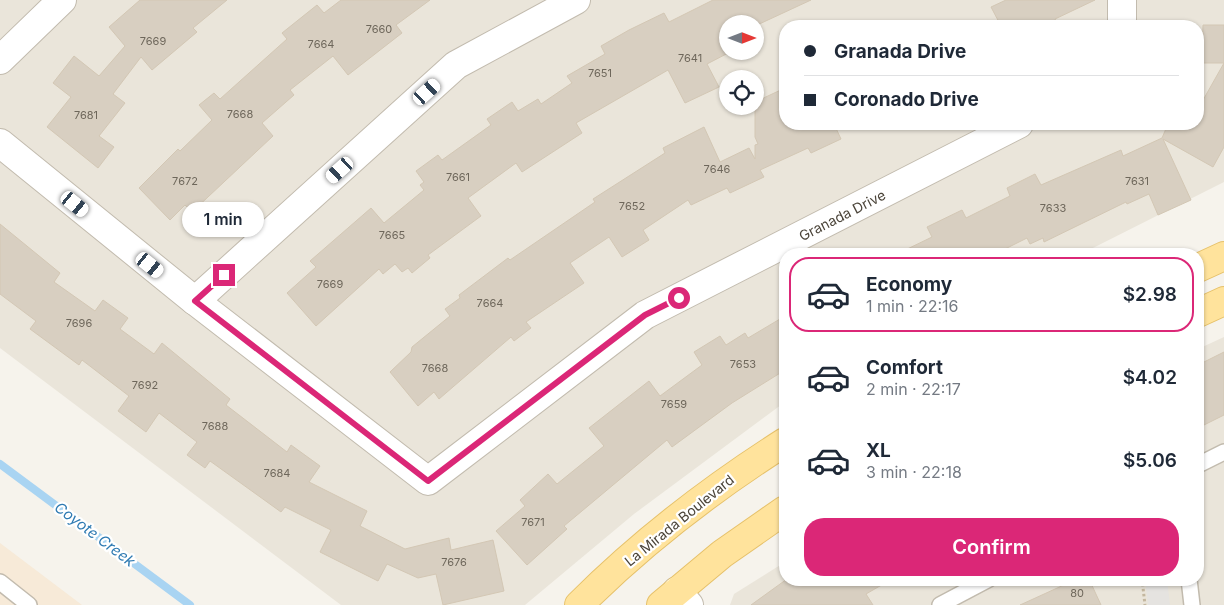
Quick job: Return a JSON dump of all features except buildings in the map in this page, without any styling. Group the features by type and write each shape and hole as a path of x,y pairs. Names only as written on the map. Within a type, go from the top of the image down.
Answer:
{"main road":[{"path":"1204,265 1224,256"},
{"path":"1204,310 1224,300"},
{"name":"La Mirada Boulevard","path":"579,605 657,534 728,480 779,446"},
{"path":"676,600 722,554 779,514"}],"street":[{"path":"0,60 62,0"},
{"path":"195,301 456,65 576,0"},
{"path":"1122,0 1122,20"},
{"name":"Granada Drive","path":"0,143 195,301 428,481 645,315 1007,130"}],"lane":[{"path":"1204,461 1224,452"},
{"path":"0,582 29,605"},
{"path":"940,605 975,586"},
{"path":"1190,586 1192,605"}],"path":[{"path":"1143,586 1145,605"}],"shaded area":[{"path":"0,0 1224,0 1224,182 1093,248 779,248 779,406 634,514 525,605 341,605 0,348"},
{"path":"1224,337 1224,605 730,605 734,594 779,566 779,586 1204,586 1204,346"},
{"path":"0,543 82,605 0,605"},
{"path":"1146,586 1168,586 1170,605 1148,605"}],"waterway":[{"name":"Coyote Creek","path":"0,464 190,605"}],"route":[{"path":"224,275 195,301 428,481 645,315 679,298"}]}
